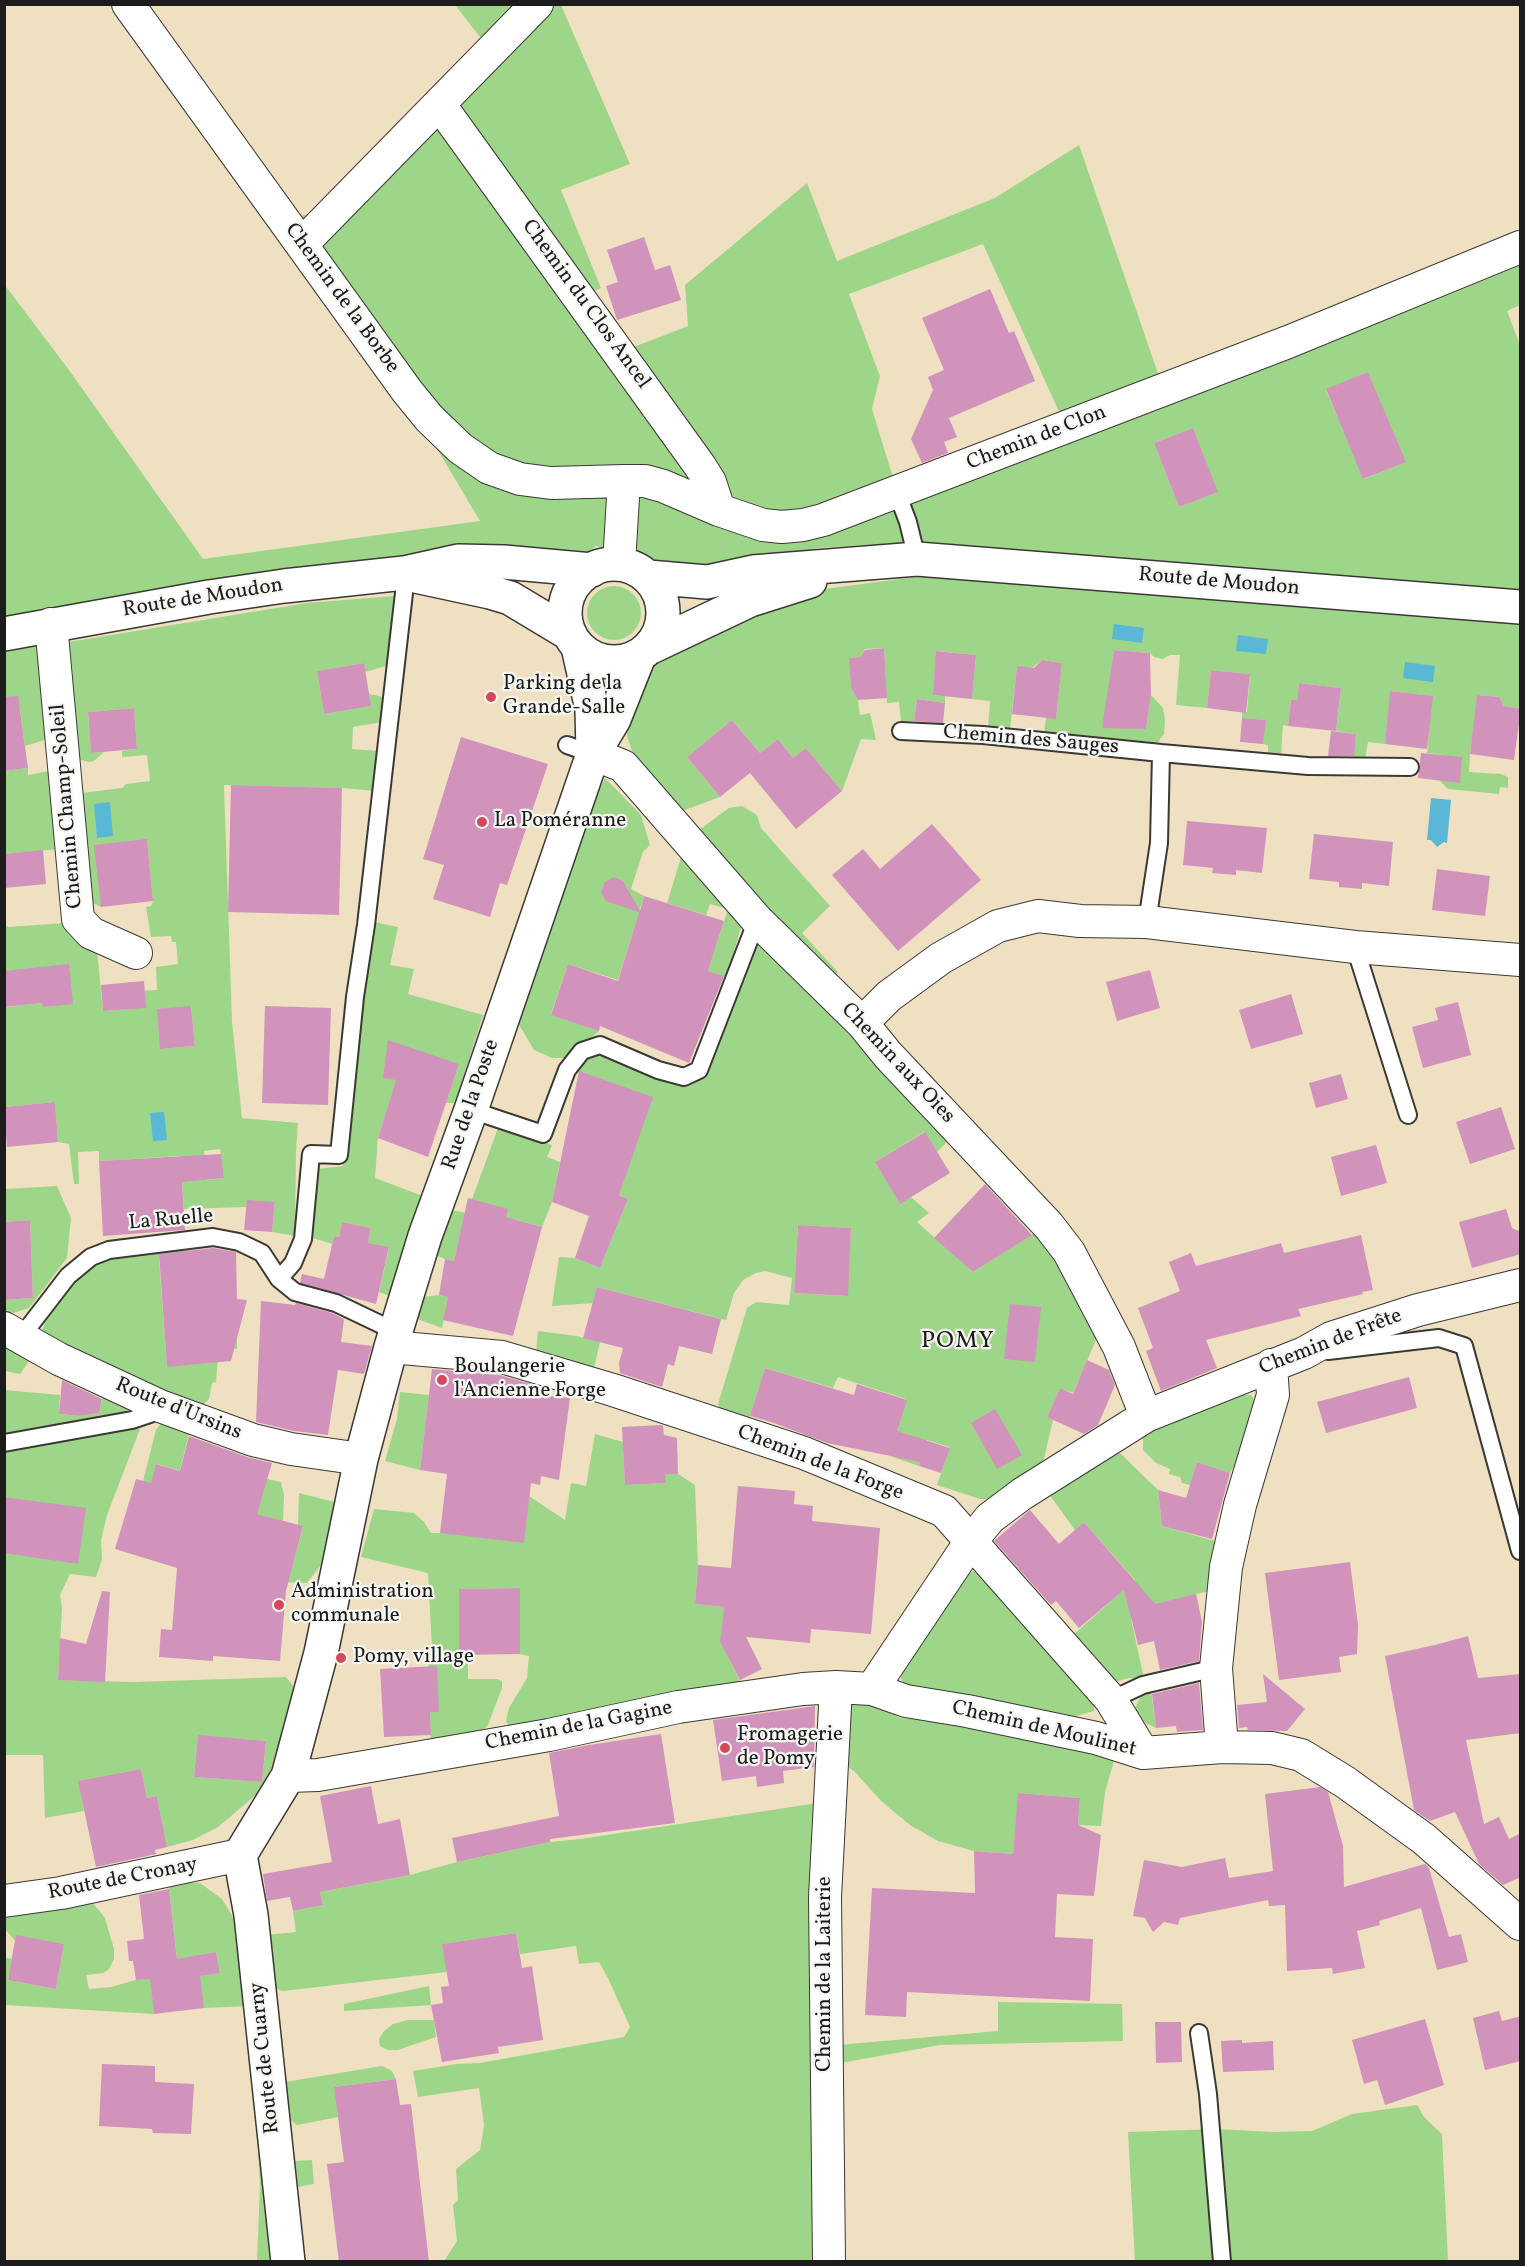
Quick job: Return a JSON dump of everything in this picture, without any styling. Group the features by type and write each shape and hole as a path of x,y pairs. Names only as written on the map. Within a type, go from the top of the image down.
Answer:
{"main road":[{"name":"Route de Moudon","path":"645,651 718,614 781,589 864,568 917,559"},
{"name":"Route de Moudon","path":"4,634 208,597 404,573 458,561 479,560 619,570 707,582 753,572 917,559 1521,607"},
{"path":"619,570 659,592 663,611 661,630 645,651 624,662 607,662 592,657 574,641 565,620 566,605 570,591 579,579 619,570"},
{"name":"Route de Moudon","path":"404,573 510,598 574,641"},
{"name":"Rue de la Poste","path":"240,1856 288,1776 321,1653 361,1459 393,1328 471,1110 592,709 574,641"},
{"name":"Rue de la Poste","path":"580,749 614,718 645,651"},
{"name":"Route de Cuarny","path":"240,1856 251,1915 288,2262"}],"street":[{"name":"Chemin de la Borbe","path":"128,4 407,392 429,418 460,448 489,468 520,479 551,483 624,481"},
{"path":"302,244 537,4"},
{"name":"Chemin du Clos Ancel","path":"440,105 700,466 710,482 719,510"},
{"name":"Chemin de Clon","path":"624,481 663,486 719,510 763,525 782,527 823,520 1288,342 1521,247"},
{"path":"619,570 624,481"},
{"name":"Chemin Champ-Soleil","path":"51,624 78,920 92,933 136,953"},
{"name":"Chemin aux Oies","path":"580,749 623,766 757,920 862,1023 888,1055 1049,1226 1070,1252 1119,1347 1146,1416"},
{"path":"862,1023 889,996 940,958 998,926 1038,916 1080,921 1147,922 1355,948 1521,960"},
{"name":"Chemin de Frête","path":"872,1689 971,1541 990,1518 1022,1494 1146,1416 1304,1353 1331,1338 1418,1310 1521,1285"},
{"name":"Chemin de la Forge","path":"393,1328 613,1390 804,1453 944,1511 1111,1700 1143,1753"},
{"name":"Route d'Ursins","path":"13,1333 59,1359 160,1406 253,1440 291,1449 361,1459"},
{"path":"1222,1747 1216,1668 1226,1567 1240,1505 1273,1395 1271,1365"},
{"name":"Chemin de la Laiterie","path":"829,2262 825,1897 836,1688"},
{"name":"Chemin de la Gagine","path":"288,1776 318,1775 538,1737 678,1707 803,1689 872,1689"},
{"name":"Chemin de Moulinet","path":"872,1689 906,1701 967,1711 1096,1738 1143,1753 1222,1747 1272,1749 1301,1755 1345,1782 1424,1839 1521,1924"},
{"name":"Route de Cronay","path":"4,1901 61,1893 240,1856"}],"lane":[{"path":"897,493 908,522 917,559"},
{"path":"279,1279 293,1263 303,1239 311,1154 339,1155 355,997 366,925 404,593 404,573"},
{"name":"Chemin des Sauges","path":"901,731 983,735 1308,766 1410,767"},
{"path":"1147,922 1159,843 1161,753"},
{"path":"471,1110 543,1134 567,1070 582,1051 600,1045 658,1070 684,1077 699,1070 757,920"},
{"path":"1355,948 1408,1115"},
{"name":"La Ruelle","path":"13,1333 68,1276 91,1257 109,1250 213,1237 239,1242 262,1253 279,1279 295,1292 336,1303 393,1328"},
{"path":"1304,1353 1439,1338 1464,1346 1521,1551"},
{"path":"4,1443 132,1420 150,1414 160,1406"},
{"path":"1111,1700 1143,1685 1216,1668"},
{"path":"1199,2033 1208,2094 1222,2262"}],"green space":[{"path":"455,5 561,5 630,164 561,190 601,288 575,300 613,355 688,326 685,285 807,183 837,261 995,198 1079,145 1161,382 1520,242 1520,305 1507,311 1520,345 1520,594 910,546 868,545 817,548 705,575 663,569 645,558 596,546 583,556 5,621 4,284 69,370 203,559 480,521 436,447 398,398 297,216 311,214 484,42","holes":["983,244 1061,416 895,484 872,409 880,376 849,294","1368,372 1405,462 1364,479 1326,390","1193,428 1217,492 1179,507 1154,443"]},
{"path":"914,577 970,577 1520,611 1520,709 1504,706 1499,697 1478,695 1470,754 1469,772 1501,774 1508,777 1508,788 1500,787 1499,794 1448,789 1440,781 1443,755 1427,753 1432,696 1391,691 1385,744 1368,742 1365,759 1353,759 1356,734 1336,731 1341,688 1299,683 1297,700 1291,700 1288,726 1283,725 1281,754 1268,753 1268,745 1263,744 1265,720 1242,718 1242,712 1247,712 1250,674 1211,670 1207,708 1176,705 1180,655 1170,655 1163,659 1154,657 1150,653 1114,650 1103,727 1146,729 1151,695 1163,708 1165,720 1164,734 1158,742 1146,746 1044,734 1046,717 1056,718 1062,663 1042,660 1032,668 1017,667 1010,729 988,727 990,701 972,699 976,655 937,651 933,695 945,696 945,703 917,699 914,721 901,721 899,702 887,703 884,648 865,649 860,657 850,658 851,688 858,700 860,715 870,713 876,740 861,739 842,791 806,748 793,758 778,739 760,753 732,720 687,757 720,797 682,811 634,757 627,736 627,718 645,676 655,664 679,650 791,599 825,589"},
{"path":"609,586 619,586 629,590 637,598 641,613 637,628 629,636 619,640 609,640 599,636 591,628 587,618 587,608 591,598 599,590"},
{"path":"394,596 386,666 365,672 364,663 317,671 324,714 370,706 369,694 384,697 383,722 353,727 352,749 379,751 376,791 224,785 232,1022 242,1118 298,1123 295,1236 272,1232 275,1203 246,1207 184,1209 180,1156 99,1161 99,1151 78,1152 79,1184 74,1184 69,1144 58,1142 55,1102 4,1107 5,1007 42,1003 65,1005 5,971 4,909 8,927 65,923 68,934 97,950 103,1011 130,1009 128,982 132,982 133,991 157,990 156,967 178,964 176,942 172,942 171,936 151,937 146,907 151,906 153,901 147,839 101,907 82,897 74,794 122,788 126,784 150,781 147,755 122,757 122,751 137,749 134,708 88,712 91,753 104,752 94,761 78,759 62,643 307,603","holes":["191,1006 195,1046 160,1049","220,1149 224,1178 207,1180 204,1151"]},
{"path":"43,641 51,738 25,746 20,709 5,711 4,649"},
{"path":"28,768 28,775 54,770 59,849 5,854 4,771"},
{"path":"605,778 641,815 650,845 643,852 631,889 644,896 618,980 568,964 551,1014 599,1031 565,1058 552,1058 534,1050 518,1023 575,841"},
{"path":"742,806 757,815 761,828 830,906 802,933 838,972 833,977 695,833 729,808"},
{"path":"683,851 743,920 727,977 708,971 728,909 710,904 706,915 667,903"},
{"path":"374,922 398,927 390,965 414,969 408,994 483,1015 455,1103 446,1103 459,1064 395,1084 378,1138 375,1178 428,1198 392,1297 379,1292 389,1248 368,1243 371,1228 342,1222 339,1237 334,1236 332,1244 310,1237 317,1169 343,1166 362,997"},
{"path":"758,939 948,1141 937,1152 924,1132 875,1162 900,1203 911,1197 929,1213 917,1222 973,1272 1038,1231 1062,1262 1096,1323 1096,1340 1073,1393 1060,1388 1047,1417 1053,1420 1043,1463 991,1499 980,1499 937,1485 950,1447 927,1440 919,1466 890,1456 906,1399 838,1377 833,1388 765,1368 749,1420 723,1417 718,1404 747,1308 756,1302 789,1305 792,1278 765,1271 743,1280 734,1293 726,1320 597,1287 593,1303 552,1306 559,1257 575,1258 600,1268 628,1199 612,1191 652,1097 578,1071 583,1054 598,1052 667,1083 687,1087 705,1072","holes":["798,1225 851,1228 847,1296 794,1293"]},
{"path":"498,1128 552,1145 547,1157 560,1162 552,1202 542,1227 514,1219 510,1231 464,1218 454,1261 434,1254 450,1210 467,1213"},
{"path":"57,1186 71,1218 67,1258 29,1308 10,1314 5,1313 5,1300 33,1298 30,1220 5,1222 5,1189"},
{"path":"189,1248 190,1256 159,1259 167,1366 210,1363 211,1337 237,1337 237,1349 219,1347 216,1382 212,1383 209,1399 203,1405 196,1407 40,1336 47,1317 76,1277 105,1260"},
{"path":"439,1295 448,1297 442,1328 417,1319 424,1297"},
{"path":"538,1331 577,1336 600,1342 591,1381 535,1364"},
{"path":"4,1335 36,1351 20,1374 5,1371"},
{"path":"5,1390 60,1395 59,1414 80,1416 99,1413 104,1392 124,1402 128,1410 118,1414 5,1436"},
{"path":"400,1392 429,1395 420,1470 385,1461 397,1419"},
{"path":"1234,1394 1251,1395 1258,1407 1241,1470 1234,1466 1230,1473 1197,1462 1190,1485 1182,1483 1180,1477 1169,1474 1170,1469 1156,1463 1143,1450 1143,1434"},
{"path":"161,1423 190,1430 178,1478 178,1470 157,1464 151,1484 143,1481 156,1430"},
{"path":"133,1425 140,1429 107,1515 101,1540 102,1559 96,1577 70,1574 60,1595 62,1608 58,1680 134,1682 286,1677 294,1687 278,1749 263,1789 218,1827 193,1840 167,1847 157,1796 147,1798 141,1769 79,1781 84,1811 45,1818 43,1755 5,1755 5,1449","holes":["198,1736 266,1741 262,1782 194,1777"]},
{"path":"595,1434 623,1442 625,1485 665,1483 665,1474 678,1474 695,1485 698,1565 695,1604 724,1607 721,1635 728,1657 740,1681 739,1687 511,1729 506,1721 509,1708 527,1678 529,1656 520,1654 520,1588 459,1589 459,1655 468,1655 468,1679 497,1679 502,1681 502,1688 488,1725 480,1734 431,1741 430,1712 438,1712 428,1667 432,1647 428,1573 361,1557 374,1509 414,1513 431,1533 440,1533 529,1496 565,1520 571,1483 586,1486"},
{"path":"1111,1452 1121,1454 1158,1490 1162,1526 1222,1543 1210,1591 1196,1594 1199,1606 1164,1613 1161,1603 1142,1607 1143,1616 1131,1619 1144,1679 1129,1678 1111,1683 1073,1635 1135,1580 1084,1522 1075,1530 1046,1490"},
{"path":"267,1479 281,1482 284,1495 283,1521 257,1514 290,1575 303,1527 298,1525 299,1493 335,1502 321,1565 307,1583 216,1580"},
{"path":"974,1571 1005,1600 1093,1702 1094,1711 1062,1720 909,1692 901,1679 901,1665 961,1577"},
{"path":"1151,1691 1156,1728 1140,1720 1134,1710 1141,1696"},
{"path":"835,1698 867,1700 900,1718 948,1722 1045,1739 1114,1761 1105,1792 1101,1826 1078,1825 1080,1798 1019,1793 1013,1854 974,1851 938,1841 910,1825 881,1801 855,1772 835,1757"},
{"path":"818,1803 838,2045 998,2031 998,2002 1122,2004 1123,2041 940,2045 835,2064 841,2261 444,2261 457,2241 453,2205 458,2200 456,2169 480,2150 484,2125 479,2088 418,2097 413,2071 456,2064 480,2063 624,2037 630,2027 608,1978 599,1962 579,1964 576,1946 520,1954 516,1933 443,1944 447,1972 283,1991 274,1988 267,1935 296,1932 293,1911 323,1905 320,1892 410,1875 457,1862 550,1842"},
{"path":"174,1881 200,1883 222,1899 239,1927 286,2261 257,2261 260,2185 250,2006 204,2008 152,1992 154,2014 5,2005 4,1957 12,1959 8,1980 56,1989 64,1944 16,1936 15,1941 5,1929 5,1912 88,1897 105,1918 114,1949 114,1959 109,1969 103,1973 86,1975 89,1989 179,1975 169,1889","holes":["216,1952 220,1972 195,1956"]},
{"path":"429,1986 431,2005 344,2011 344,2004"},
{"path":"408,2020 434,2020 436,2037 398,2050 388,2050 380,2046 379,2039 384,2031 393,2024"},
{"path":"382,2066 392,2071 396,2079 335,2087 338,2117 297,2125 288,2118 285,2082"},
{"path":"1417,2105 1424,2117 1442,2134 1448,2261 1135,2261 1128,2132 1217,2129 1273,2132 1312,2131 1352,2114"},
{"path":"312,2160 314,2184 298,2187 295,2161"}],"water":[{"path":"1114,624 1144,628 1142,643 1112,639"},
{"path":"1238,635 1268,639 1266,654 1236,651"},
{"path":"1405,662 1435,666 1433,682 1403,678"},
{"path":"1431,798 1451,800 1447,843 1444,842 1437,847 1431,840 1427,840"},
{"path":"110,802 113,836 97,838 94,804"},
{"path":"164,1112 167,1140 153,1141 150,1113"}],"building":[{"path":"644,237 655,270 670,265 681,300 617,320 606,286 618,282 607,250"},
{"path":"990,289 1009,333 1014,331 1035,381 949,418 957,437 944,442 948,453 922,463 911,439 933,390 928,377 944,370 922,318"},
{"path":"1368,372 1406,462 1363,479 1326,389"},
{"path":"1193,428 1218,492 1179,507 1154,443"},
{"path":"884,648 887,698 858,700 851,688 849,658 860,657 865,650"},
{"path":"1114,650 1150,653 1151,695 1146,729 1102,728"},
{"path":"936,651 976,655 972,699 933,695"},
{"path":"1042,660 1062,663 1056,719 1012,714 1017,666 1034,668"},
{"path":"364,663 371,706 324,714 317,671"},
{"path":"1211,670 1250,674 1246,713 1207,708"},
{"path":"1299,683 1341,688 1336,731 1288,726 1291,700 1297,700"},
{"path":"1390,691 1433,696 1427,749 1385,744"},
{"path":"1477,695 1499,697 1504,706 1521,709 1514,760 1470,754"},
{"path":"18,696 28,768 4,771 4,697"},
{"path":"917,699 945,703 943,723 914,721"},
{"path":"134,708 137,749 91,753 88,712"},
{"path":"1242,718 1266,720 1263,744 1240,742"},
{"path":"732,720 760,753 778,739 793,758 806,748 842,791 796,829 750,773 720,797 687,757"},
{"path":"1331,731 1356,734 1354,756 1328,756"},
{"name":"La Poméranne","path":"461,737 548,764 507,885 500,883 490,917 433,899 444,865 423,859"},
{"path":"1421,753 1462,757 1460,783 1418,778"},
{"path":"231,785 342,788 339,915 228,912"},
{"path":"1187,821 1267,828 1262,873 1236,870 1236,875 1212,873 1213,868 1183,865"},
{"path":"932,824 981,880 898,951 832,875 863,849 880,869"},
{"path":"1314,834 1393,842 1389,886 1362,883 1362,889 1339,887 1339,882 1309,879"},
{"path":"147,839 153,901 101,907 94,845"},
{"path":"43,850 46,884 4,888 4,854"},
{"path":"1437,869 1490,876 1485,916 1432,910"},
{"path":"614,877 623,881 640,911 644,896 724,921 708,971 724,976 689,1063 600,1026 599,1031 551,1015 568,964 618,981 639,912 606,901 601,892 605,882"},
{"path":"69,964 73,1004 43,1007 42,1003 4,1007 4,971"},
{"path":"1150,970 1160,1008 1117,1021 1106,982"},
{"path":"144,981 146,1008 103,1011 101,985"},
{"path":"1291,994 1303,1034 1251,1049 1239,1010"},
{"path":"1458,1002 1471,1055 1423,1068 1412,1027 1438,1020 1435,1008"},
{"path":"191,1006 195,1046 160,1049 157,1009"},
{"path":"265,1006 331,1008 328,1105 262,1103"},
{"path":"388,1040 459,1064 428,1157 378,1138 396,1080 383,1078"},
{"path":"579,1071 653,1097 619,1195 628,1199 600,1268 575,1258 589,1216 552,1202"},
{"path":"1341,1074 1348,1099 1316,1108 1309,1083"},
{"path":"55,1102 58,1142 7,1147 4,1107"},
{"path":"1501,1107 1515,1149 1470,1164 1456,1122"},
{"path":"925,1132 950,1173 900,1204 875,1162"},
{"path":"1376,1145 1387,1183 1341,1196 1331,1157"},
{"path":"221,1154 224,1178 182,1182 185,1230 103,1236 99,1161"},
{"path":"985,1184 1032,1235 973,1272 934,1238"},
{"path":"468,1198 508,1209 506,1217 542,1227 513,1336 443,1320 448,1297 439,1295 445,1259 454,1261"},
{"path":"247,1200 275,1202 272,1232 244,1230"},
{"path":"1506,1209 1512,1228 1521,1232 1521,1254 1472,1268 1459,1222"},
{"path":"30,1220 33,1298 4,1300 4,1222"},
{"path":"342,1222 371,1228 368,1243 389,1247 376,1304 300,1283 302,1274 324,1279 334,1236 339,1237"},
{"path":"798,1225 851,1228 848,1296 794,1293"},
{"path":"1361,1235 1373,1290 1298,1309 1301,1316 1206,1340 1217,1368 1161,1391 1146,1351 1153,1348 1138,1308 1180,1291 1169,1262 1191,1253 1196,1266 1281,1243 1284,1253"},
{"path":"213,1248 236,1252 237,1299 247,1300 231,1361 167,1367 159,1254"},
{"path":"597,1287 721,1319 712,1354 679,1346 674,1366 668,1364 662,1387 620,1373 619,1363 623,1348 583,1338"},
{"path":"261,1301 295,1305 296,1303 332,1313 344,1319 341,1342 372,1346 364,1374 338,1370 328,1435 294,1431 256,1422"},
{"path":"1010,1304 1041,1307 1035,1362 1004,1359"},
{"path":"1087,1360 1109,1370 1115,1385 1098,1425 1084,1434 1047,1417 1060,1388 1073,1394"},
{"path":"765,1368 854,1395 857,1384 907,1400 897,1431 950,1448 941,1473 919,1466 920,1462 827,1443 750,1416"},
{"path":"432,1369 499,1375 531,1384 530,1394 570,1398 559,1480 541,1476 540,1485 531,1483 524,1543 440,1533 447,1474 420,1470"},
{"path":"1409,1377 1417,1408 1326,1433 1317,1402"},
{"path":"62,1380 102,1399 99,1413 80,1416 59,1414"},
{"path":"995,1409 1022,1455 997,1469 971,1423"},
{"path":"662,1425 664,1435 677,1438 678,1474 665,1474 666,1483 625,1485 622,1427"},
{"path":"189,1436 247,1457 272,1463 257,1514 303,1526 286,1591 280,1661 213,1656 213,1661 159,1657 161,1629 172,1630 177,1568 115,1549 136,1479 151,1483 156,1464 180,1471"},
{"path":"1197,1462 1230,1473 1212,1539 1162,1526 1158,1490 1186,1498"},
{"path":"738,1486 795,1491 794,1504 813,1506 812,1521 880,1528 871,1634 811,1629 810,1643 746,1637 762,1669 740,1680 720,1642 724,1607 695,1604 698,1565 731,1568"},
{"path":"4,1497 86,1508 78,1564 4,1553"},
{"path":"1030,1510 1059,1544 1084,1522 1155,1604 1196,1594 1202,1622 1199,1661 1160,1670 1154,1641 1138,1645 1124,1590 1079,1628 1056,1601 1051,1605 994,1541"},
{"path":"1350,1562 1358,1625 1357,1654 1339,1657 1341,1672 1279,1680 1265,1573"},
{"path":"520,1588 520,1654 459,1655 459,1589"},
{"path":"102,1591 110,1592 105,1682 58,1680 60,1638 86,1644"},
{"path":"1468,1636 1478,1678 1521,1674 1521,1733 1466,1740 1484,1824 1499,1817 1509,1839 1521,1833 1521,1877 1503,1885 1479,1864 1455,1812 1430,1821 1414,1810 1385,1656"},
{"path":"437,1666 439,1712 430,1712 431,1735 384,1737 380,1669"},
{"path":"1263,1674 1305,1709 1287,1731 1239,1728 1237,1705 1267,1702"},
{"path":"1199,1683 1203,1730 1177,1732 1176,1726 1156,1728 1152,1694"},
{"path":"815,1706 814,1767 783,1771 784,1783 757,1787 756,1776 722,1781 713,1720"},
{"path":"661,1734 675,1823 550,1839 550,1842 457,1862 452,1838 559,1816 549,1753"},
{"path":"198,1735 266,1741 262,1782 194,1777"},
{"path":"141,1769 147,1798 157,1796 167,1847 155,1850 156,1854 96,1867 78,1781"},
{"path":"371,1786 378,1824 400,1819 410,1875 320,1892 323,1905 293,1911 290,1897 267,1901 263,1874 332,1862 320,1796"},
{"path":"1320,1787 1328,1792 1343,1846 1344,1887 1425,1864 1429,1868 1449,1937 1461,1934 1468,1962 1437,1970 1421,1908 1379,1921 1380,1925 1357,1931 1365,1968 1333,1974 1332,1968 1287,1971 1285,1905 1269,1906 1268,1900 1180,1918 1178,1925 1164,1922 1153,1932 1145,1918 1133,1916 1144,1860 1182,1867 1225,1858 1229,1878 1273,1871 1265,1794"},
{"path":"1018,1793 1080,1798 1078,1825 1101,1835 1094,1896 1057,1894 1055,1937 1093,1939 1090,2001 907,1992 906,2017 865,2015 872,1888 975,1893 974,1851 1013,1854"},
{"path":"169,1889 177,1959 216,1952 220,1973 200,1976 204,2008 154,2014 150,1979 136,1980 133,1961 129,1961 127,1941 144,1939 139,1895"},
{"path":"516,1933 522,1968 532,1966 543,2040 498,2047 499,2053 442,2062 431,2005 443,2003 441,1987 449,1986 442,1944"},
{"path":"16,1935 64,1944 56,1989 8,1980"},
{"path":"1499,2011 1502,2021 1521,2016 1521,2061 1485,2070 1473,2018"},
{"path":"1425,2019 1444,2085 1385,2105 1377,2080 1364,2084 1352,2040"},
{"path":"1155,2022 1181,2022 1182,2062 1156,2063"},
{"path":"1242,2040 1242,2043 1273,2041 1274,2070 1223,2072 1221,2041"},
{"path":"102,2064 155,2066 155,2082 194,2084 191,2134 153,2133 152,2129 99,2126"},
{"path":"396,2079 400,2105 411,2104 429,2262 339,2262 327,2164 344,2162 334,2087"}],"place":[{"name":"Parking de la Grande-Salle","path":"491,697"},
{"name":"La Poméranne","path":"482,822"},
{"name":"Boulangerie l'Ancienne Forge","path":"442,1380"},
{"name":"Administration communale","path":"279,1605"},
{"name":"Pomy, village","path":"341,1658"},
{"name":"Fromagerie de Pomy","path":"725,1748"}],"district":[{"name":"POMY","path":"958,1343"}]}
